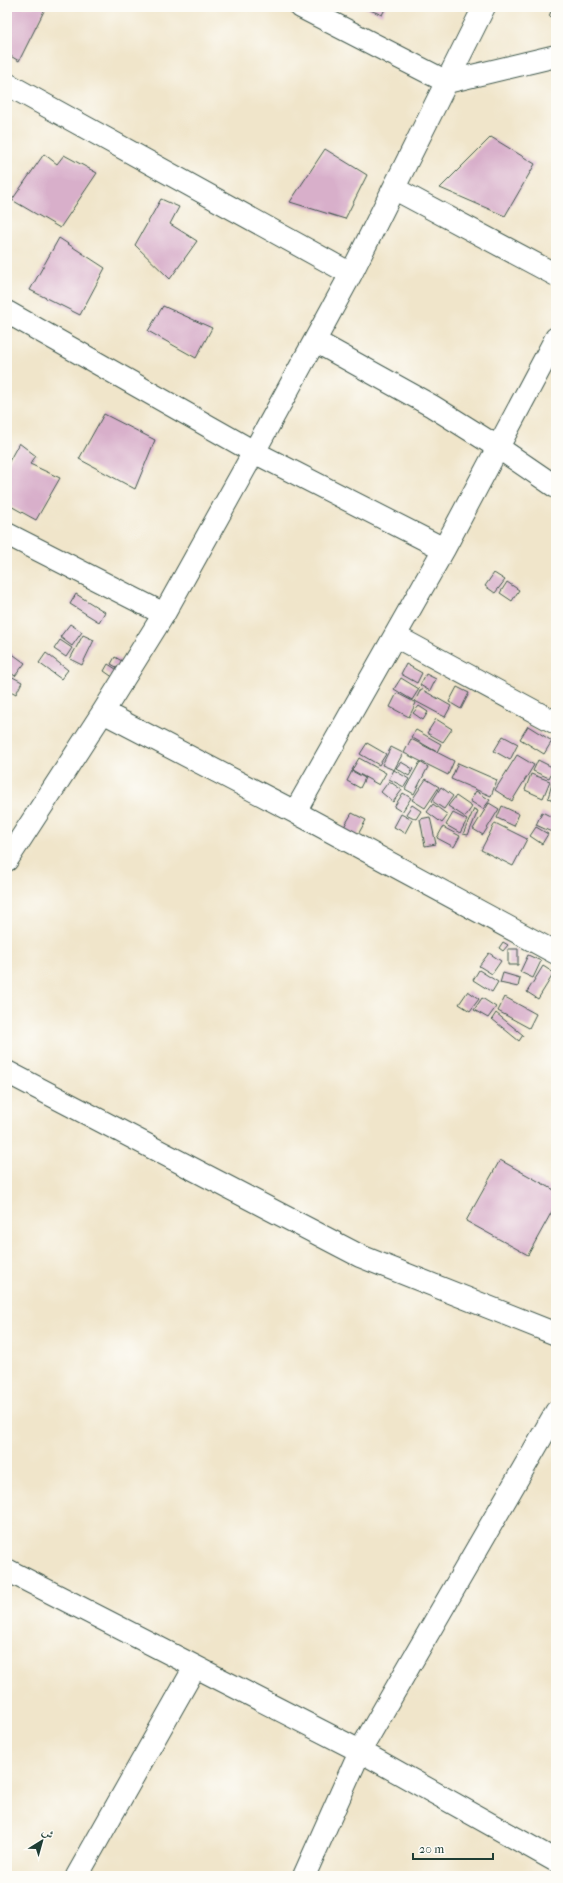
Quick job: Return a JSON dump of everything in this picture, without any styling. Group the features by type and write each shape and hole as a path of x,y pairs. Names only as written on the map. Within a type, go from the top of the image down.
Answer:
{"street":[{"path":"301,7 447,82 556,56"},
{"path":"7,860 103,712 164,614 315,342 351,274 395,189 484,7"},
{"path":"7,84 351,274"},
{"path":"395,189 556,275"},
{"path":"7,312 254,452 444,549"},
{"path":"295,812 444,549 499,448 556,338"},
{"path":"315,342 432,406 499,448 556,487"},
{"path":"7,534 164,614"},
{"path":"394,636 556,723"},
{"path":"103,712 295,812 556,953"},
{"path":"7,1072 360,1256 556,1334"},
{"path":"304,1876 360,1751 556,1412"},
{"path":"7,1570 360,1751 556,1861"},
{"path":"77,1876 195,1666"}],"building":[{"path":"7,7 46,7 19,61 7,54"},
{"path":"363,7 386,7 382,15"},
{"path":"553,7 556,7 556,18 549,16"},
{"path":"491,137 535,164 505,216 440,188"},
{"path":"325,149 367,175 345,219 290,202"},
{"path":"44,154 57,164 64,155 97,173 60,228 12,200"},
{"path":"161,199 179,207 170,224 197,241 170,279 135,245"},
{"path":"59,238 105,268 80,315 30,290"},
{"path":"163,306 212,328 196,358 148,331"},
{"path":"104,414 155,440 135,489 79,459"},
{"path":"19,443 36,456 30,464 60,478 36,520 7,504 7,465"},
{"path":"494,573 505,580 495,593 485,586"},
{"path":"507,582 519,590 512,601 500,593"},
{"path":"76,594 105,612 99,622 70,604"},
{"path":"70,624 82,632 72,646 60,637"},
{"path":"83,635 94,640 82,665 70,659"},
{"path":"60,640 72,648 66,657 54,649"},
{"path":"7,650 25,663 15,676 7,670"},
{"path":"46,653 68,670 61,679 39,663"},
{"path":"115,657 127,664 123,671 111,664"},
{"path":"108,664 119,671 114,678 104,671"},
{"path":"406,664 422,673 417,683 401,674"},
{"path":"7,674 22,682 16,694 7,689"},
{"path":"426,674 436,679 430,691 420,685"},
{"path":"401,678 419,689 412,700 394,689"},
{"path":"457,687 469,693 461,709 449,702"},
{"path":"421,689 451,706 445,717 415,701"},
{"path":"397,693 416,703 409,717 390,707"},
{"path":"419,706 428,712 423,720 413,713"},
{"path":"436,719 452,729 443,742 427,733"},
{"path":"528,726 552,741 544,754 520,739"},
{"path":"416,730 441,744 437,752 411,737"},
{"path":"503,736 518,744 510,760 494,751"},
{"path":"411,739 454,761 448,775 404,753"},
{"path":"367,743 386,754 379,765 360,754"},
{"path":"391,747 403,753 394,770 382,765"},
{"path":"517,755 534,765 512,801 495,790"},
{"path":"359,758 386,773 379,785 352,770"},
{"path":"538,760 554,768 549,778 533,771"},
{"path":"401,762 413,769 409,776 396,768"},
{"path":"420,762 428,767 414,794 405,789"},
{"path":"458,763 497,780 491,796 451,779"},
{"path":"556,769 556,801 548,798"},
{"path":"394,770 409,779 404,787 389,779"},
{"path":"352,771 365,778 360,788 347,781"},
{"path":"531,774 550,781 543,798 525,790"},
{"path":"426,779 439,787 425,808 412,800"},
{"path":"389,781 402,790 393,802 381,792"},
{"path":"441,787 453,796 444,809 432,801"},
{"path":"476,791 490,800 483,809 470,801"},
{"path":"403,793 411,798 402,812 394,807"},
{"path":"456,796 472,807 465,817 448,806"},
{"path":"489,803 499,809 483,835 473,829"},
{"path":"433,804 448,815 442,823 427,812"},
{"path":"412,805 421,811 416,819 406,814"},
{"path":"502,806 519,814 514,826 497,818"},
{"path":"474,809 478,811 468,835 463,834"},
{"path":"542,812 556,819 556,834 536,825"},
{"path":"352,813 366,820 355,840 341,832"},
{"path":"453,813 467,820 460,833 446,825"},
{"path":"401,814 412,820 405,833 394,827"},
{"path":"430,817 436,844 425,846 420,819"},
{"path":"495,823 527,839 513,866 481,850"},
{"path":"443,827 460,836 454,847 437,838"},
{"path":"536,827 548,834 542,844 530,836"},
{"path":"503,942 508,945 503,951 499,948"},
{"path":"508,949 518,949 518,965 508,965"},
{"path":"489,953 501,961 492,974 479,966"},
{"path":"528,955 541,961 533,978 520,972"},
{"path":"543,966 554,973 538,999 527,992"},
{"path":"479,970 498,982 492,992 473,980"},
{"path":"503,973 520,978 518,987 500,983"},
{"path":"468,991 479,999 470,1011 459,1004"},
{"path":"505,997 536,1014 529,1028 498,1011"},
{"path":"482,998 496,1007 488,1018 474,1010"},
{"path":"496,1013 523,1035 519,1041 492,1019"},
{"path":"500,1160 556,1191 556,1204 528,1255 466,1221"}]}
